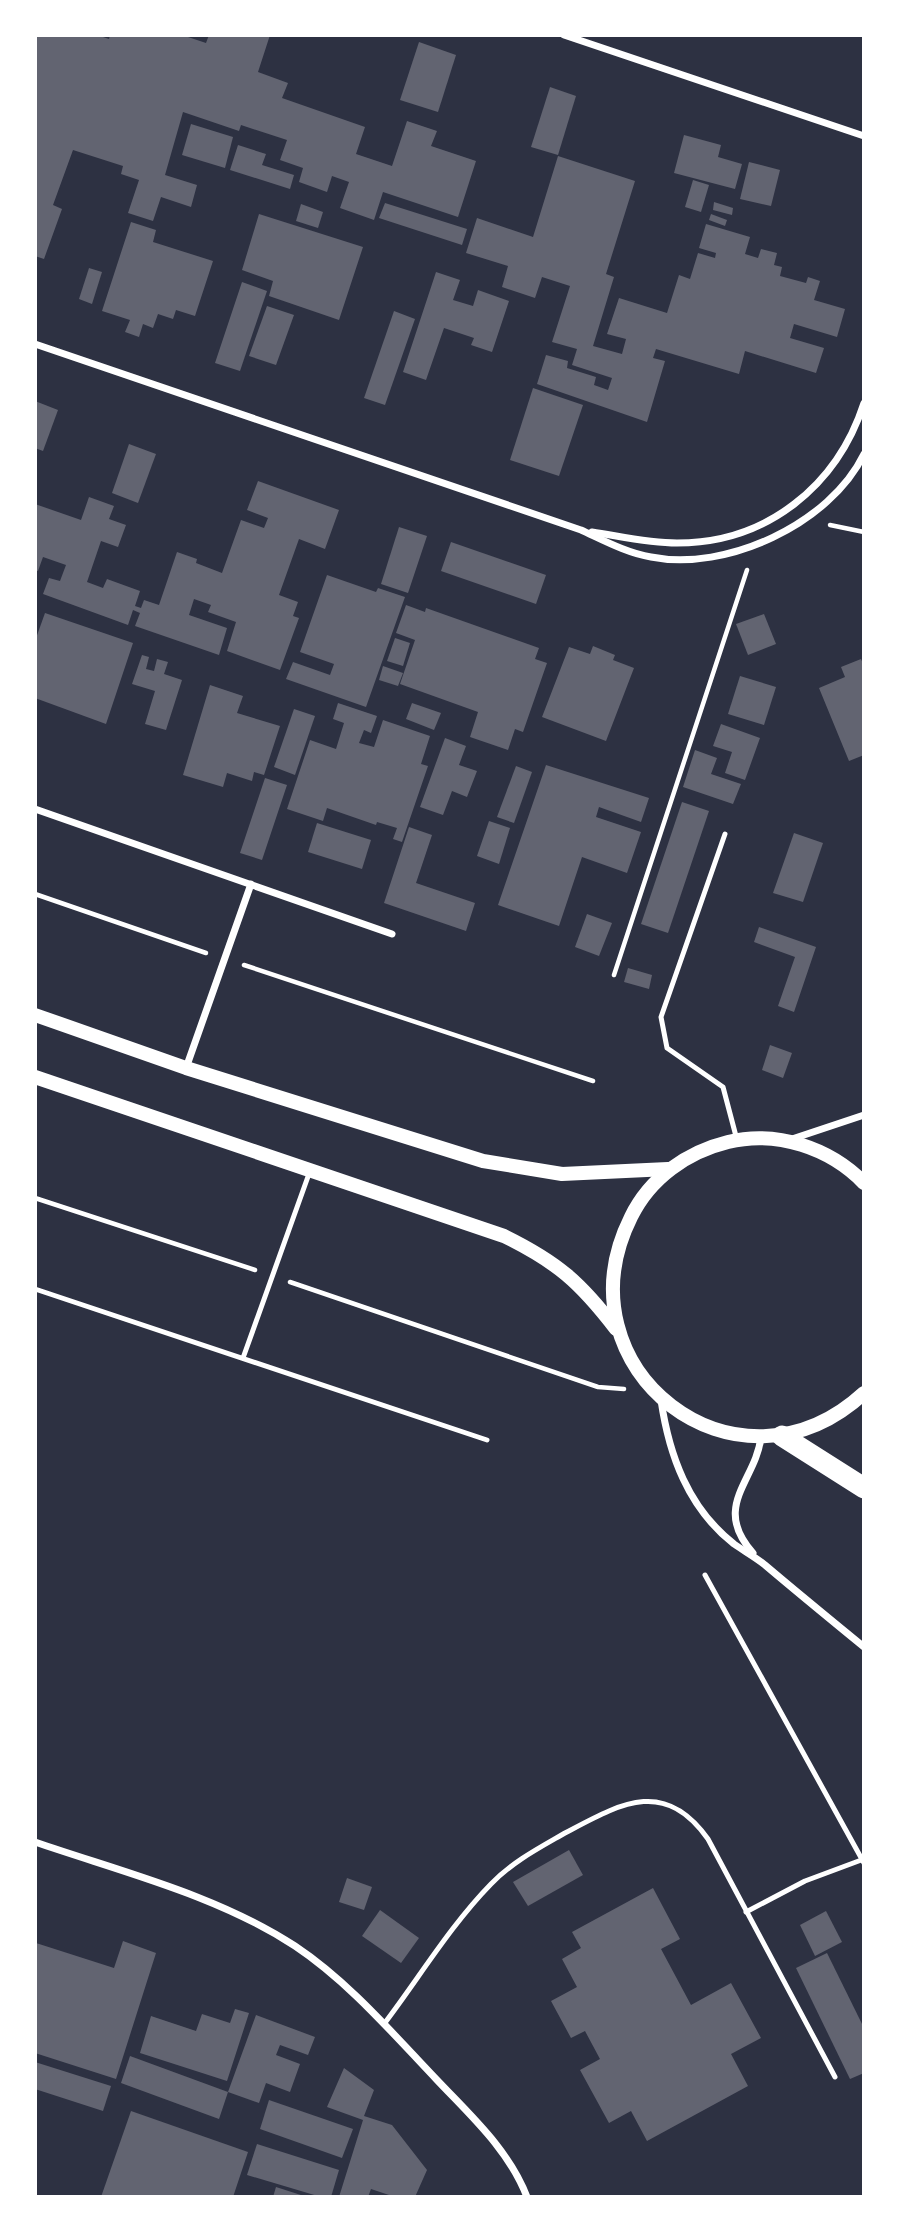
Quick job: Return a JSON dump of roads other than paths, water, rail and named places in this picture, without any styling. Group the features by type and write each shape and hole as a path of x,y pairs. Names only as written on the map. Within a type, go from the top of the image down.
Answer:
{"highway":[{"path":"771,1436 864,1488"}],"main road":[{"path":"35,1016 186,1068 483,1161 562,1174 668,1170"},
{"path":"35,1077 470,1224 532,1250 585,1289 618,1332 631,1361 649,1387 661,1399 708,1427 734,1435 771,1436 815,1427 846,1410 864,1393"},
{"path":"618,1332 611,1287 618,1242 638,1202 668,1170 690,1156 737,1140 787,1141 822,1152 853,1171 864,1183"},
{"path":"846,1410 864,1407"}],"street":[{"path":"564,35 864,136"},
{"path":"35,344 581,530 649,557 705,560 755,546 782,532 835,492 864,454"},
{"path":"581,530 677,543 726,536 752,528 794,506 828,474 845,450 864,403"},
{"path":"775,515 782,532"},
{"path":"35,809 392,934"},
{"path":"186,1068 251,884"},
{"path":"787,1141 864,1115"},
{"path":"661,1399 672,1453 690,1493 709,1520 733,1543 761,1562 864,1647"},
{"path":"761,1562 748,1547 739,1529 736,1510 738,1490 771,1436"},
{"path":"35,1842 195,1897 251,1921 296,1947 341,1983 384,2024 488,2134 507,2158 527,2197"}],"lane":[{"path":"725,834 661,1017 667,1048 723,1087 737,1140"},
{"path":"243,1358 310,1171"},
{"path":"35,1289 487,1440"},
{"path":"705,1576 863,1861 805,1881 746,1912"},
{"path":"384,2024 491,1883 537,1849 611,1808 633,1801 655,1801 677,1807 695,1821 835,2077"}]}
